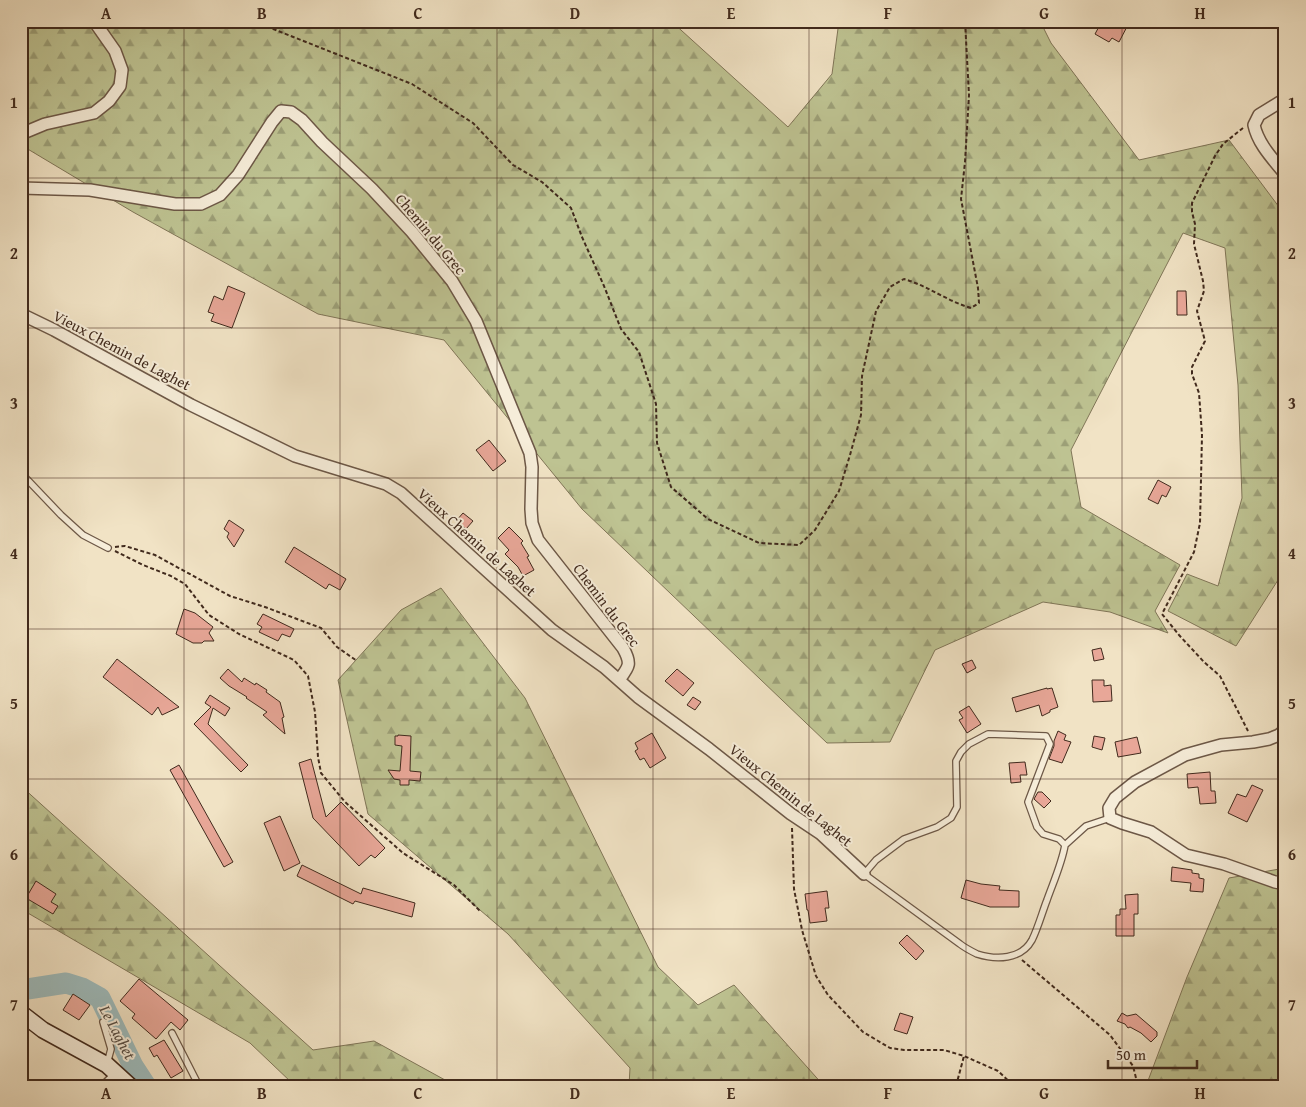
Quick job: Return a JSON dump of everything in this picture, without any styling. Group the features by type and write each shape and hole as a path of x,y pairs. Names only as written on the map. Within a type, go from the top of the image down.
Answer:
{"main road":[{"path":"21,1013 43,1030 112,1070 130,1086"}],"street":[{"path":"21,134 45,124 94,113 109,101 120,86 122,70 115,51 94,21"},
{"path":"1282,21 1285,31"},
{"path":"1285,99 1259,116 1254,125 1260,141 1285,174"},
{"name":"Chemin du Grec","path":"21,188 90,190 175,204 201,204 220,195 238,175 281,110 291,112 302,120 322,142 372,189 412,232 452,281 476,321 530,452 532,467 530,509 532,523 538,540 623,648 629,659 629,668 619,680"},
{"name":"Vieux Chemin de Laghet","path":"21,314 191,405 295,456 386,484 401,493 552,630 604,667 638,697 709,749 791,814 821,834 864,874"},
{"path":"1285,730 1269,739 1221,745 1185,754 1135,782 1115,798 1109,808 1110,818 1151,832 1186,855 1224,864 1285,884"},
{"path":"106,1086 112,1070"}],"lane":[{"path":"21,473 84,535 108,548"},
{"path":"864,874 876,860 904,839 937,827 951,818 957,807 956,761 969,744 988,734 1046,736 1050,744 1028,802 1037,827 1043,834 1059,839 1065,845"},
{"path":"1017,955 1032,940 1065,845 1086,826 1110,818"},
{"name":"Vieux Chemin de Laghet","path":"864,874 975,953 986,957 1002,958 1017,955"},
{"path":"103,1022 111,1049 112,1070"},
{"path":"172,1033 199,1086"}],"path":[{"path":"248,21 258,23 412,84 473,123 513,166 542,182 570,208 621,329 639,352 656,404 657,443 672,487 708,519 759,543 799,545 815,530 839,491 861,415 862,376 876,311 890,287 904,279 918,283 957,304 971,308 979,303 978,288 961,199 969,95 965,21"},
{"path":"1253,742 1220,676 1204,662 1162,614 1194,552 1200,523 1202,435 1199,393 1192,374 1192,367 1205,341 1197,311 1204,291 1194,244 1195,224 1192,203 1215,156 1223,144 1243,128 1254,125"},
{"path":"108,548 125,546 155,555 230,596 266,607 321,628 337,647 357,661"},
{"path":"108,548 171,576 184,584 209,615 239,634 294,660 308,676 315,712 321,773 345,802 403,853 454,885 481,912"},
{"path":"791,814 794,889 802,930 816,976 828,995 863,1032 890,1048 944,1050 964,1056 998,1071 1014,1086"},
{"path":"1017,955 1110,1035 1133,1066 1138,1086"},
{"path":"956,1086 964,1056"}],"green space":[{"path":"21,21 671,21 788,127 832,74 839,21 1040,21 1051,43 1139,160 1229,140 1285,215 1285,569 1236,646 1168,611 1187,574 1218,586 1242,498 1238,385 1225,248 1183,233 1071,450 1081,507 1180,565 1155,611 1168,633 1110,612 1043,602 935,650 890,742 827,743 582,509 444,340 318,314 133,212 21,145"},
{"path":"441,588 525,698 658,967 698,1005 734,985 824,1086 629,1086 630,1068 508,934 368,814 338,680 401,610"},
{"path":"21,786 313,1050 374,1041 456,1086 290,1086 292,1083 250,1043 21,909"},
{"path":"1285,868 1285,1086 1146,1086 1187,977 1229,878"}],"building":[{"path":"1102,21 1130,21 1119,42 1112,38 1109,42 1095,34"},
{"path":"228,286 245,293 232,328 211,321 214,314 208,312 214,296 223,300"},
{"path":"1177,291 1186,291 1187,315 1177,315"},
{"path":"489,440 506,461 493,471 476,450"},
{"path":"1158,480 1171,487 1166,497 1162,495 1158,504 1148,499"},
{"path":"463,513 473,521 466,529 456,521"},
{"path":"229,520 244,530 234,547 227,537 229,533 224,529"},
{"path":"509,527 523,541 521,543 529,556 527,557 534,570 523,576 518,567 505,554 509,550 498,538"},
{"path":"294,547 346,579 340,590 329,584 326,589 285,562"},
{"path":"184,609 195,613 213,627 209,633 214,641 193,643 176,634"},
{"path":"263,614 294,629 290,637 282,634 278,641 259,632 262,627 257,624"},
{"path":"1101,648 1104,659 1094,661 1092,650"},
{"path":"117,659 179,707 162,715 158,707 152,715 103,677"},
{"path":"972,660 976,668 967,673 962,664"},
{"path":"228,669 242,682 244,678 255,685 256,683 280,702 284,717 282,718 285,734 263,715 267,712 220,678"},
{"path":"677,669 694,683 683,696 665,681"},
{"path":"1092,680 1104,680 1104,686 1111,685 1112,701 1093,702"},
{"path":"1052,688 1058,707 1042,716 1039,705 1016,712 1012,698"},
{"path":"210,695 230,708 225,716 213,708 208,724 248,765 241,772 194,724 211,707 205,703"},
{"path":"693,697 701,702 695,710 687,705"},
{"path":"969,706 981,724 967,733 959,720 963,718 959,712"},
{"path":"1058,731 1066,735 1064,740 1071,742 1062,763 1049,759"},
{"path":"652,733 666,758 650,768 644,758 640,760 635,751 638,749 635,743"},
{"path":"395,736 411,736 410,771 421,772 420,781 409,780 409,785 400,785 400,780 394,779 388,770 400,771 402,746 395,745"},
{"path":"1094,736 1105,738 1102,750 1092,747"},
{"path":"1137,737 1141,753 1118,757 1115,742"},
{"path":"311,759 326,817 341,802 385,848 375,858 371,855 359,866 313,818 299,763"},
{"path":"1025,762 1027,775 1020,775 1021,782 1011,783 1009,763"},
{"path":"179,765 233,862 224,867 170,770"},
{"path":"1210,772 1211,791 1215,791 1216,803 1200,804 1198,787 1188,788 1187,774"},
{"path":"1252,785 1263,790 1247,822 1228,813 1237,794 1246,797"},
{"path":"1038,792 1042,792 1051,801 1044,808 1034,799"},
{"path":"280,816 300,863 284,871 264,823"},
{"path":"302,865 361,894 363,888 415,903 412,917 355,901 353,904 297,876"},
{"path":"1172,867 1192,870 1192,873 1199,874 1199,878 1204,879 1203,892 1190,891 1191,883 1171,881"},
{"path":"966,880 1000,886 999,890 1019,891 1019,907 990,907 961,898"},
{"path":"36,881 56,894 51,902 58,906 53,914 26,898"},
{"path":"827,891 829,908 825,908 827,921 810,923 805,894"},
{"path":"1138,894 1138,914 1134,914 1134,936 1116,936 1116,915 1120,915 1120,909 1126,909 1125,895"},
{"path":"907,935 924,951 916,960 899,943"},
{"path":"139,979 188,1020 180,1030 171,1022 156,1039 132,1018 135,1014 120,1001"},
{"path":"73,994 90,1005 79,1020 63,1010"},
{"path":"900,1013 913,1017 907,1034 894,1030"},
{"path":"1122,1013 1127,1016 1136,1014 1157,1032 1157,1036 1151,1042 1141,1033 1117,1021"},
{"path":"164,1040 183,1071 171,1078 157,1055 154,1057 149,1048"}],"waterway":[{"name":"Le Laghet","path":"21,990 66,983 82,988 100,998 133,1066 146,1086"}]}
